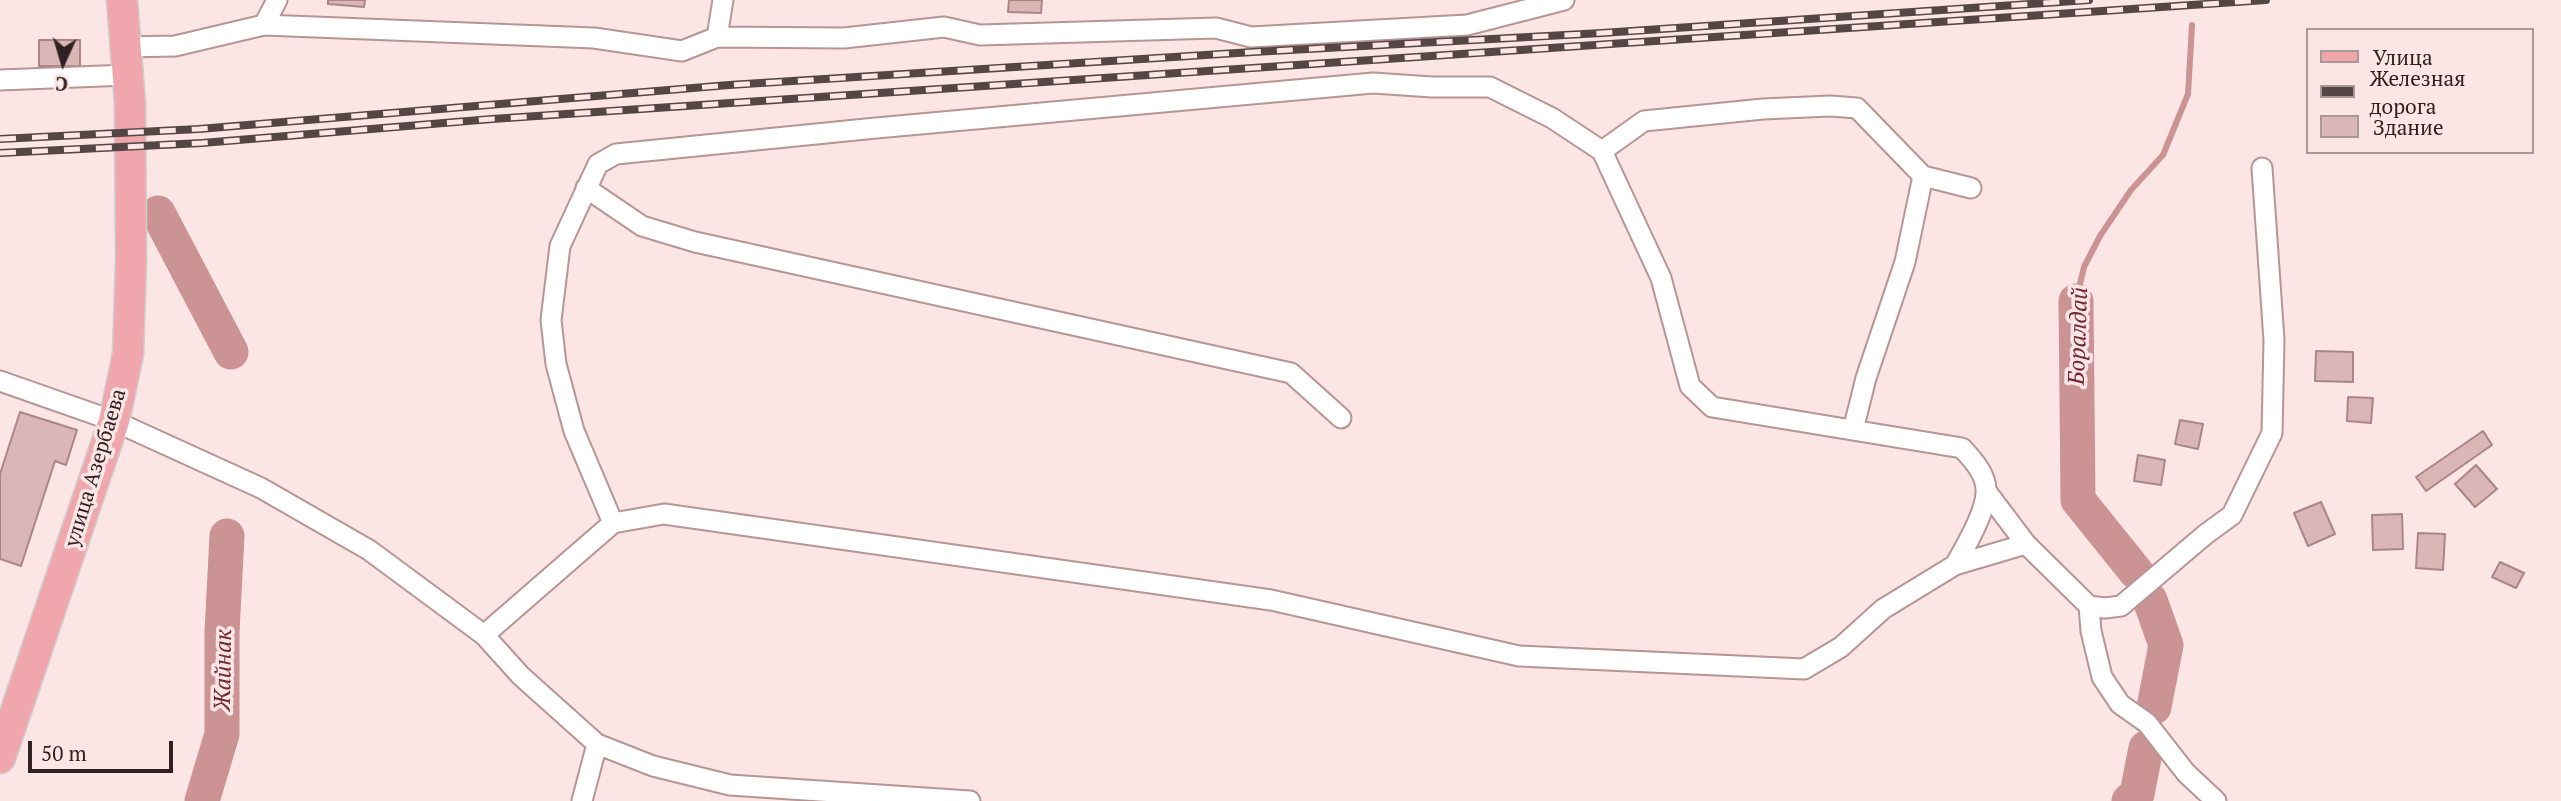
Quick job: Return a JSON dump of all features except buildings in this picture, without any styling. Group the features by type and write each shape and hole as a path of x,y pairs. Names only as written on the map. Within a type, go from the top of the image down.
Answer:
{"main road":[{"name":"улица Азербаева","path":"0,758 114,421 128,354 131,104 122,0"}],"street":[{"path":"264,25 277,0"},
{"path":"718,37 723,0"},
{"path":"0,80 127,61 175,46 264,25 594,38 681,51 718,37 844,38 944,27 980,35 1216,28 1251,37 1467,25 1564,0"},
{"path":"613,523 574,431 556,364 551,320 560,246 598,164 616,154 1373,83 1490,87 1552,118 1602,151 1661,278 1690,386 1712,407 1962,448 1979,466 1986,491 2026,544 2089,606 2121,606 2232,515 2272,433 2274,340 2262,168"},
{"path":"1602,151 1644,121 1763,109 1830,106 1857,108 1923,176 1971,188"},
{"path":"1853,430 1866,378 1905,262 1923,176"},
{"path":"586,188 642,226 695,242 1291,373 1341,418"},
{"path":"0,381 114,421 261,488 369,550 484,635 521,676 597,744 653,766 730,785 970,801"},
{"path":"1955,565 1974,530 1986,491"},
{"path":"484,635 613,523 664,514 1270,600 1519,656 1804,669 1841,647 1883,610 1955,565 2026,544"},
{"path":"2089,606 2091,631 2102,677 2120,704 2147,723 2186,773 2216,801"},
{"path":"582,801 597,744"}],"waterway":[{"name":"Боралдай","path":"2076,301 2084,267 2100,236 2131,190 2163,155 2188,94 2192,25"},
{"name":"Жайнак","path":"158,213 231,352"},
{"name":"Боралдай","path":"2076,301 2078,500 2136,572"},
{"name":"Жайнак","path":"202,801 222,734 222,632 227,536"},
{"name":"Боралдай","path":"2150,600 2166,645 2154,707"},
{"name":"Боралдай","path":"2129,801 2137,794 2146,748"}],"railway":[{"path":"0,139 199,129 729,85 1602,33 2089,0"},
{"path":"0,153 202,143 492,119 2266,0"}]}
